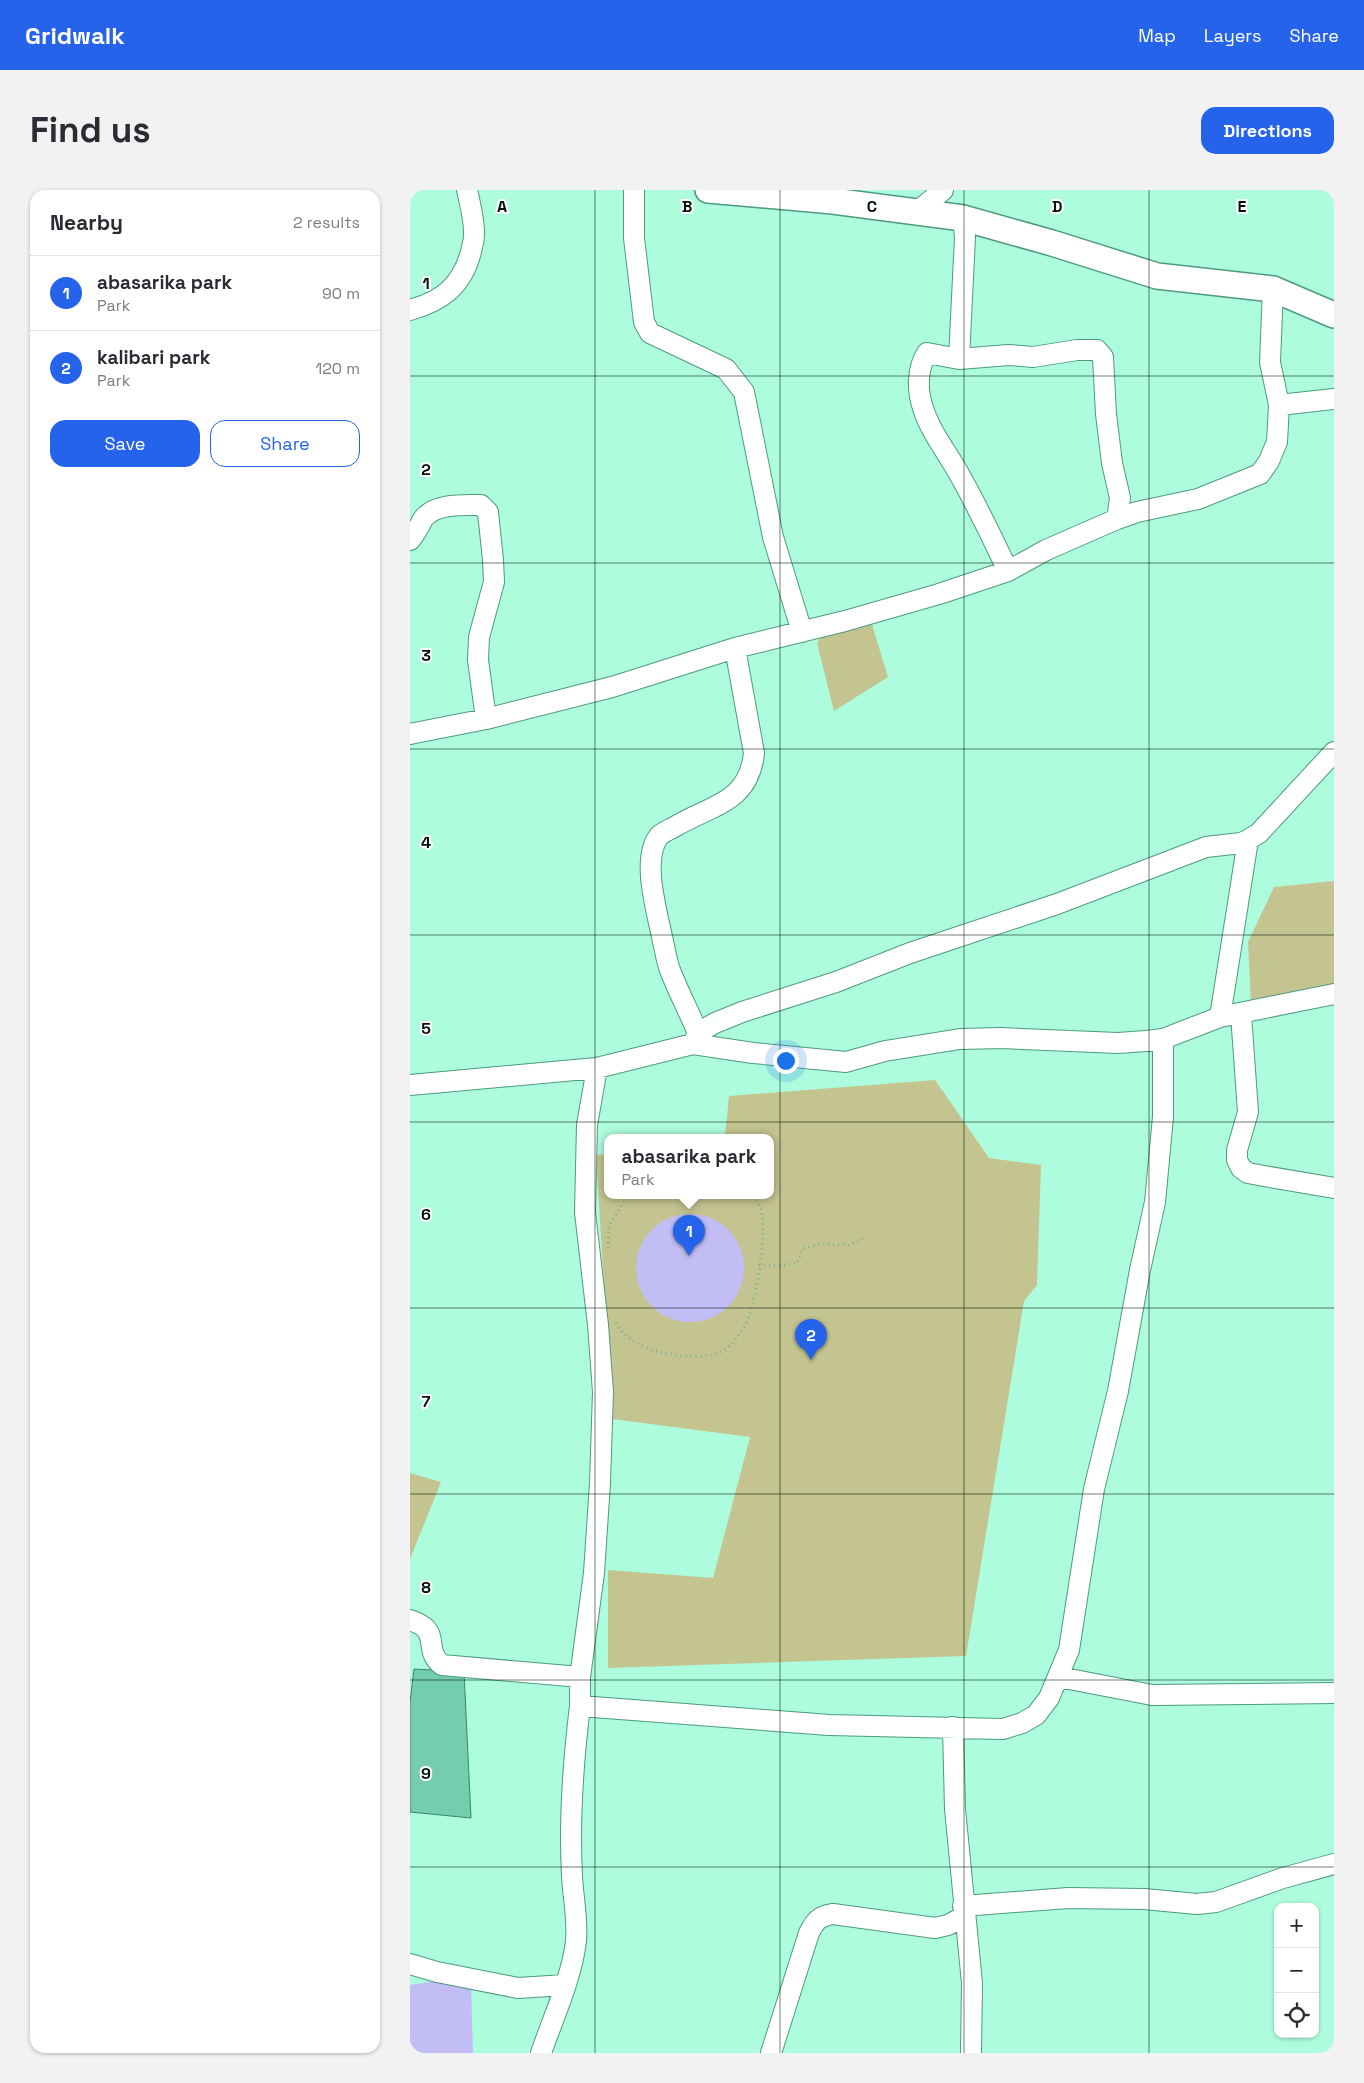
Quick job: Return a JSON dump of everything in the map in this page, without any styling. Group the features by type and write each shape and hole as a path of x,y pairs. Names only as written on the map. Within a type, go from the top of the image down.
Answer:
{"main road":[{"path":"708,190 775,193 963,218 1052,243 1157,276 1273,289 1334,314"}],"street":[{"path":"410,310 432,303 444,296 454,286 467,267 475,234 467,190"},
{"path":"634,190 634,238 644,322 650,333 726,369 744,392 756,460 773,537 802,632"},
{"path":"917,212 943,190"},
{"path":"959,358 965,237 963,218"},
{"path":"410,734 486,719 612,687 735,648 802,632 939,594 1008,571 1046,550 1117,519 1137,512 1198,499 1260,474 1269,462 1277,442 1279,405 1270,362 1273,289"},
{"path":"1008,571 979,509 942,443 932,430 922,407 919,385 921,362 927,353 959,358 1033,356 1077,350 1097,350 1100,352 1103,357 1106,414 1112,464 1120,498 1117,519"},
{"path":"1279,405 1334,399"},
{"path":"410,540 418,531 424,518 437,508 481,505 488,512 494,582 479,637 478,660 486,719"},
{"path":"696,1038 669,969 653,895 651,861 654,847 660,836 696,814 722,804 736,794 746,780 753,764 754,753 735,648"},
{"path":"410,1085 596,1068 696,1038 715,1022 836,982 910,953 1057,904 1206,847 1241,843 1259,833 1334,752"},
{"path":"1220,1017 1248,840"},
{"path":"696,1038 752,1053 846,1062 886,1051 960,1039 1001,1038 1118,1044 1163,1039 1220,1017 1334,994"},
{"path":"1241,1014 1248,1112 1236,1160 1241,1168 1248,1173 1334,1188"},
{"path":"580,1706 829,1725 1004,1729 1022,1724 1036,1715 1049,1698 1069,1650 1094,1488 1118,1391 1140,1270 1155,1202 1163,1117 1163,1039"},
{"path":"541,2053 573,1960 576,1939 572,1876 572,1771 580,1706 580,1677 594,1573 600,1483 603,1392 599,1333 585,1212 587,1125 596,1068"},
{"path":"410,1620 424,1627 429,1633 432,1653 436,1661 442,1665 580,1677"},
{"path":"1059,1677 1152,1695 1334,1693"},
{"path":"954,1727 955,1809 972,1983 972,2053"},
{"path":"771,2053 809,1933 815,1921 824,1916 833,1914 935,1928 948,1924 964,1911 1068,1898 1144,1900 1197,1904 1216,1902 1283,1878 1334,1864"},
{"path":"410,1964 437,1972 518,1988 564,1985"}],"path":[{"path":"608,1255 609,1226 626,1199"},
{"path":"615,1320 619,1329 638,1345 656,1352 690,1356 716,1354 734,1342 745,1325 760,1265 763,1218 758,1203 754,1199"},
{"path":"760,1265 779,1266 797,1263 802,1249 820,1244 848,1245 863,1238"}],"green space":[{"path":"870,618 888,677 834,711 817,643 827,627"},
{"path":"1334,881 1334,985 1251,1004 1248,942 1274,887"},
{"path":"935,1080 989,1158 1041,1165 1037,1285 1024,1301 966,1656 608,1668 608,1570 713,1578 750,1437 612,1419 596,1155 604,1154 604,1199 774,1199 774,1134 725,1134 729,1096"},
{"path":"410,1473 441,1482 410,1559"}],"shaded area":[{"path":"690,1214 711,1218 728,1230 740,1247 744,1268 740,1289 728,1306 711,1318 690,1322 669,1318 652,1306 640,1289 636,1268 640,1247 652,1230 669,1218"},
{"path":"442,1980 471,1985 473,2053 410,2053 410,1985"}],"building":[{"path":"414,1669 464,1672 471,1818 410,1812 410,1702"}],"place":[{"name":"abasarika park","path":"689,1256"},
{"name":"kalibari park","path":"811,1360"}]}
